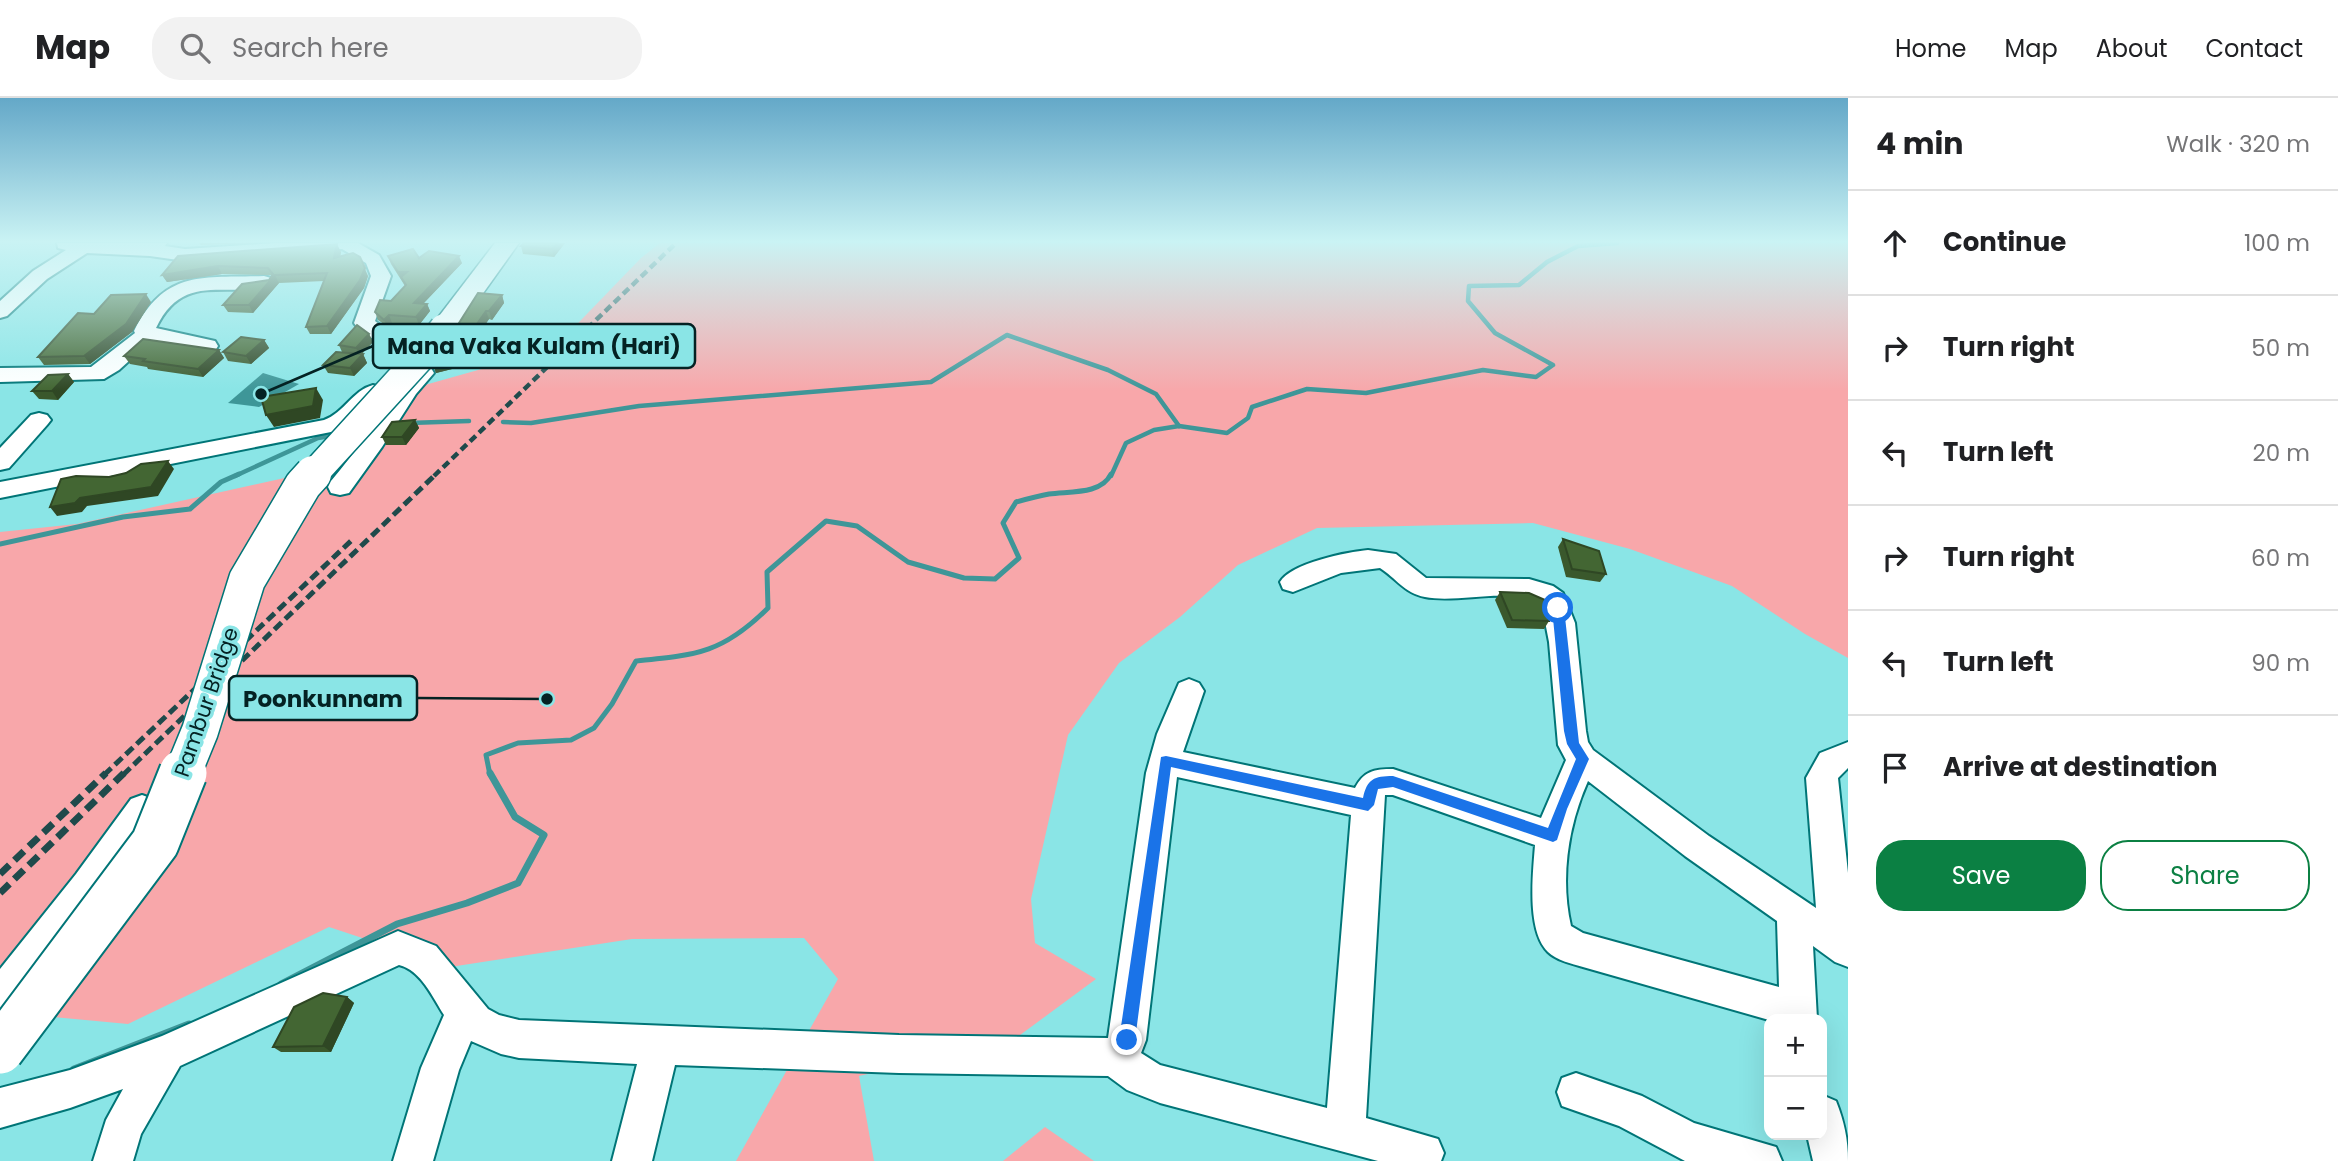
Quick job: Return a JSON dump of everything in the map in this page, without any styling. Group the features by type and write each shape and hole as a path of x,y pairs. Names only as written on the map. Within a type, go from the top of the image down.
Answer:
{"main road":[{"name":"Pambur Bridge","path":"0,1050 155,844 200,731 247,580 303,485 428,349 470,293"}],"street":[{"path":"0,312 21,293"},
{"path":"147,334 144,331 148,322 172,293"},
{"path":"375,293 364,323 412,357"},
{"path":"0,490 343,421 412,357 430,333 444,328 452,331 453,337 435,361 407,390 374,442 340,486"},
{"path":"147,334 207,346"},
{"path":"0,375 96,374 111,365 147,334"},
{"path":"0,462 38,420"},
{"path":"1293,582 1331,565 1382,559 1391,562 1412,583 1421,587 1459,591 1518,587 1546,594 1553,600 1560,618 1573,744 1582,759 1697,846 1838,943"},
{"path":"1114,1057 1122,1051 1127,1040 1166,761 1189,691"},
{"path":"1838,943 1822,778 1825,766 1837,757 1848,755"},
{"path":"1582,759 1560,809 1553,836 1550,910 1552,929 1558,938 1583,950 1798,1014 1794,915"},
{"path":"1166,761 1368,805"},
{"path":"1345,1132 1355,966 1368,805 1372,787 1385,780 1553,836"},
{"path":"0,998 88,885 142,809"},
{"path":"0,1108 70,1089 167,1053 398,948 418,953 431,964 466,1012 489,1031 504,1037 548,1042 899,1054 1114,1057 1141,1076 1160,1084 1424,1153"},
{"path":"413,1161 440,1069 466,1012"},
{"path":"632,1161 661,1046"},
{"path":"113,1161 125,1126 167,1053"},
{"path":"1576,1092 1629,1110 1688,1142 1762,1161"},
{"path":"1827,1136 1833,1161"}],"shaded area":[{"path":"608,293 1848,293 1848,658 1805,634 1732,586 1630,549 1533,523 1317,528 1238,565 1180,617 1119,663 1068,735 1031,899 1035,943 1096,979 1012,1041 859,1076 874,1161 736,1161 838,979 804,938 632,939 450,967 329,927 128,1024 0,1012 0,532 77,524 307,473 368,401 553,349"},
{"path":"1045,1127 1094,1161 1003,1161"}],"water":[{"path":"263,373 299,384 259,407 228,403"}],"building":[{"path":"234,293 260,293 249,305 223,305"},
{"path":"319,293 351,293 327,326 306,327"},
{"path":"399,293 424,293 414,303 427,304 416,317 389,315 384,320 375,312 380,300 391,301"},
{"path":"478,293 502,295 489,311 486,311 452,360 433,364"},
{"path":"146,294 126,324 84,356 38,357 78,313 94,314 111,295"},
{"path":"357,325 369,334 356,348 339,345"},
{"path":"241,337 264,340 246,356 223,352"},
{"path":"143,339 219,350 198,369 124,356"},
{"path":"336,352 363,354 350,368 323,365"},
{"path":"68,374 52,391 32,391 48,375"},
{"path":"316,388 313,406 266,415 261,397"},
{"path":"415,420 402,437 382,437 392,422"},
{"path":"168,461 151,487 80,498 75,503 50,507 61,479 76,476 109,477 126,473 141,464"},
{"path":"1563,539 1599,551 1606,574 1572,569"},
{"path":"1500,592 1529,593 1545,600 1549,621 1512,620"},
{"path":"323,993 347,997 323,1046 273,1047 294,1007"}],"waterway":[{"path":"1179,426 1227,433 1248,418 1252,407 1307,389 1366,393 1483,370 1536,377 1553,365 1495,333 1468,301 1469,293"},
{"path":"503,422 531,423 639,406 931,382 1007,335 1108,370 1156,394 1179,426"},
{"path":"409,423 469,421"},
{"path":"1111,476 1126,443 1154,430 1179,426"},
{"path":"235,476 318,438 336,435"},
{"path":"0,544 123,517 190,509 221,482 239,474"},
{"path":"490,775 486,755 518,743 571,740 594,728 612,704 636,661 676,657 708,649 723,643 752,623 768,608 767,572 826,521 857,526 908,562 964,578 995,579 1019,558 1003,523 1016,502 1049,494 1092,489 1100,486 1111,474"},
{"path":"281,984 397,924 467,903 518,883 544,835 515,817 490,773"},
{"path":"74,1069 189,1024"}],"railway":[{"path":"434,476 624,293"},
{"path":"123,775 436,474"},
{"path":"104,775 353,539"},
{"path":"0,874 106,773"},
{"path":"0,893 124,773"}],"place":[{"name":"Mana Vaka Kulam (Hari)","path":"261,394"},
{"name":"Poonkunnam","path":"547,699"}],"route":[{"path":"1127,1040 1162,773 1166,761 1368,805 1372,787 1385,780 1553,836 1560,809 1582,759 1573,744 1558,608"}]}
